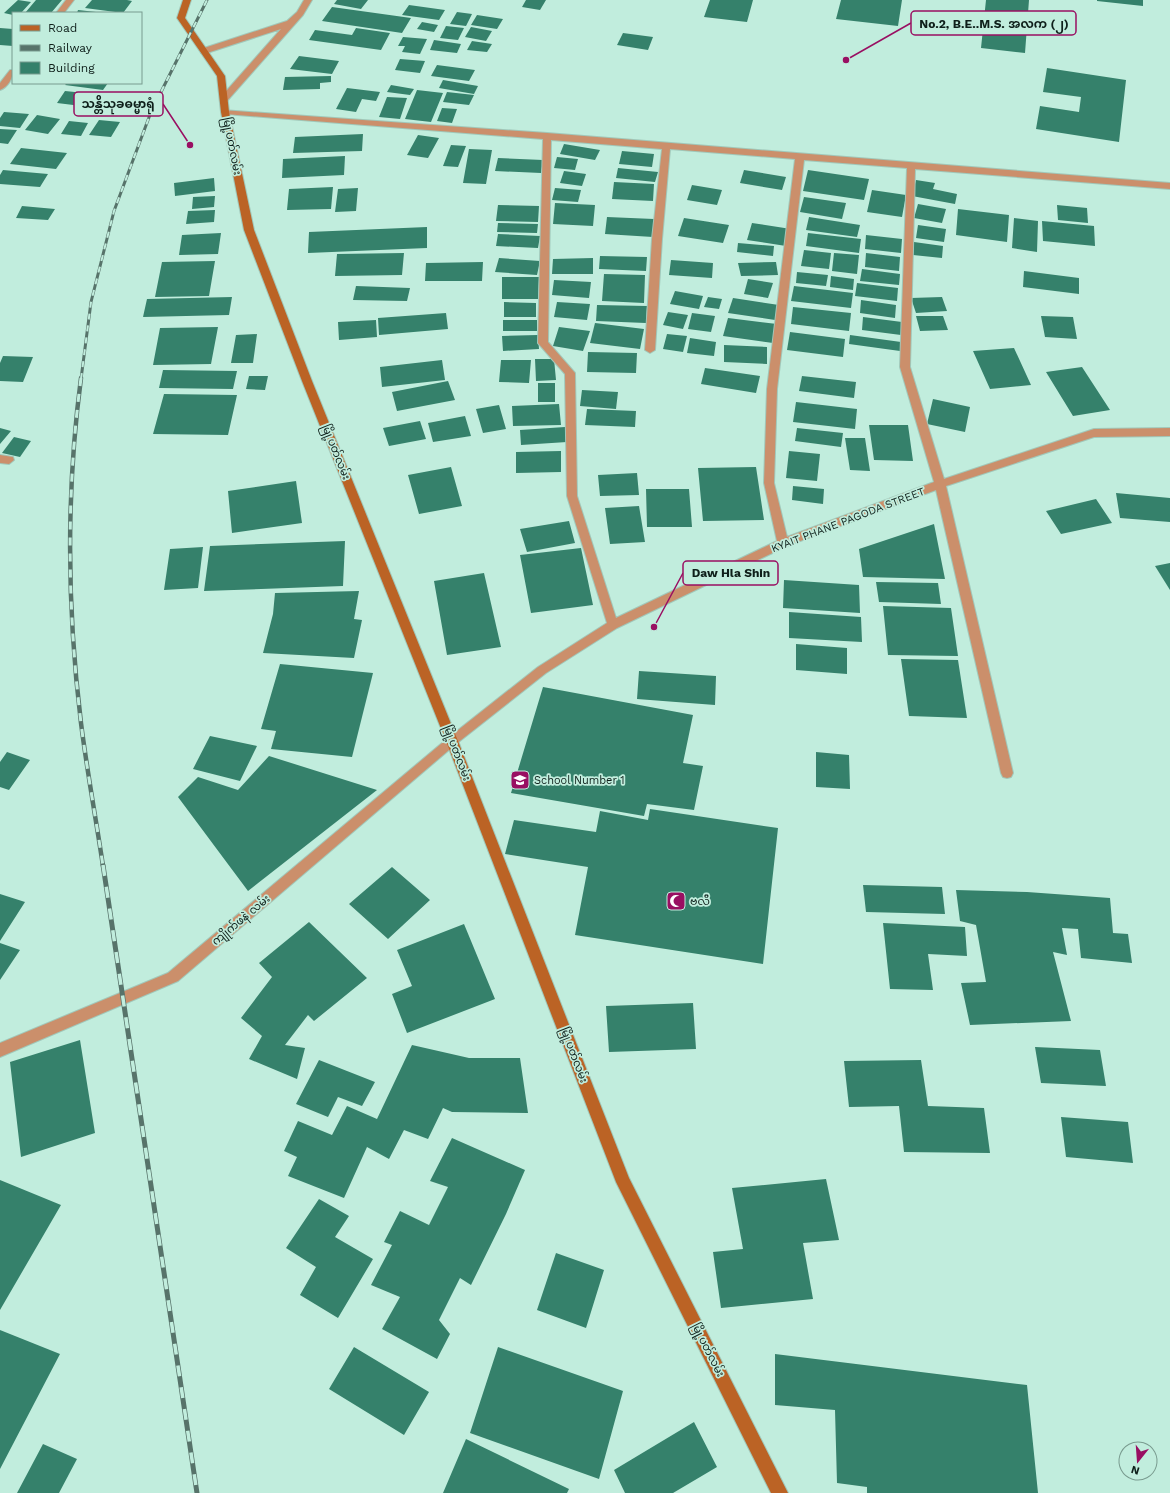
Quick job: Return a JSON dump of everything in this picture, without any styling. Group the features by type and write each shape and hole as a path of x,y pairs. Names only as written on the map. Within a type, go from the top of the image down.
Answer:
{"main road":[{"name":"မြို့ပတ်လမ်း","path":"187,0 181,18 192,37 204,51 221,76 225,112 249,230 307,381 452,741 623,1182 780,1493"}],"street":[{"path":"61,12 70,0"},
{"path":"224,99 290,23 300,14 308,0"},
{"path":"204,51 290,23"},
{"path":"0,88 12,73"},
{"path":"225,112 547,136 911,167 1170,186"},
{"path":"547,136 543,343 570,373 572,496 614,625"},
{"path":"650,350 657,239 666,147"},
{"path":"783,543 769,482 772,389 800,157"},
{"path":"911,167 905,366 940,484 1006,773"},
{"name":"KYAIT PHANE PAGODA STREET","path":"452,741 542,670 614,625 783,543 940,484 1094,433 1170,432"},
{"name":"ကျိုက်ဖနဲ လမ်း","path":"0,1050 174,977 452,741"}],"building":[{"path":"18,0 31,2 22,12 12,12 12,15 4,13"},
{"path":"36,0 62,0 52,12 26,12"},
{"path":"92,0 132,1 124,12 85,8"},
{"path":"337,0 368,0 361,9 334,4"},
{"path":"526,0 546,0 540,10 522,7"},
{"path":"710,0 753,0 747,22 704,17"},
{"path":"841,0 902,0 898,26 836,19"},
{"path":"986,0 1029,0 1025,53 981,48"},
{"path":"1143,0 1143,6 1097,1"},
{"path":"409,5 445,10 439,20 402,15"},
{"path":"332,7 411,18 402,33 322,21"},
{"path":"78,10 96,12 77,12"},
{"path":"457,12 472,14 466,26 450,24"},
{"path":"477,15 503,19 497,29 471,25"},
{"path":"422,22 438,25 434,32 417,29"},
{"path":"446,26 464,28 458,40 440,38"},
{"path":"471,27 492,31 486,41 465,37"},
{"path":"0,28 12,29 12,46 0,45"},
{"path":"356,28 390,33 381,50 309,40 315,30 352,35"},
{"path":"623,33 653,37 648,50 617,45"},
{"path":"403,37 427,39 420,54 402,52 405,46 398,46"},
{"path":"434,40 461,44 457,53 430,50"},
{"path":"472,41 492,44 487,52 467,50"},
{"path":"299,56 339,61 332,74 290,69"},
{"path":"400,59 425,61 420,73 395,70"},
{"path":"437,65 475,70 469,81 431,76"},
{"path":"1047,68 1126,80 1119,142 1036,129 1040,106 1079,112 1081,97 1043,92"},
{"path":"331,76 331,82 320,83 320,89 283,90 285,77"},
{"path":"443,80 478,86 474,94 439,88"},
{"path":"66,84 107,84 103,90 65,85"},
{"path":"391,85 414,89 410,95 387,92"},
{"path":"347,88 380,92 376,101 362,99 356,112 336,109"},
{"path":"417,90 443,93 431,122 405,119"},
{"path":"65,91 114,96 106,109 57,103"},
{"path":"447,92 474,95 469,105 443,102"},
{"path":"387,97 407,98 400,119 379,117"},
{"path":"442,108 457,109 452,123 437,121"},
{"path":"4,112 29,114 20,128 0,126 0,118"},
{"path":"37,115 60,119 48,134 25,130"},
{"path":"99,120 120,122 111,137 89,135"},
{"path":"69,121 88,123 81,136 61,134"},
{"path":"0,129 17,130 8,144 0,143"},
{"path":"363,134 362,151 293,153 295,137"},
{"path":"418,135 439,138 428,158 407,155"},
{"path":"564,144 600,150 595,160 560,154"},
{"path":"451,145 466,146 458,167 443,166"},
{"path":"21,148 67,153 56,169 10,164"},
{"path":"469,149 492,150 486,184 463,183"},
{"path":"622,151 654,154 652,167 619,164"},
{"path":"345,156 344,175 282,178 283,159"},
{"path":"557,157 578,159 575,170 554,168"},
{"path":"498,158 543,160 541,173 495,171"},
{"path":"618,168 658,172 655,182 616,178"},
{"path":"3,170 48,174 40,187 0,184 0,175"},
{"path":"744,170 786,177 782,190 740,183"},
{"path":"808,170 869,179 864,200 803,191"},
{"path":"564,171 586,174 582,186 560,183"},
{"path":"214,178 215,191 175,196 174,183"},
{"path":"916,180 935,183 933,189 957,194 955,204 912,196"},
{"path":"614,182 654,184 653,201 612,199"},
{"path":"692,185 722,190 717,205 687,200"},
{"path":"333,187 331,209 287,210 289,189"},
{"path":"358,188 356,211 335,212 338,189"},
{"path":"555,188 581,190 578,202 552,200"},
{"path":"872,190 906,195 902,217 867,212"},
{"path":"215,196 214,207 192,209 193,197"},
{"path":"804,197 846,203 842,219 800,212"},
{"path":"555,203 595,205 593,226 553,224"},
{"path":"918,204 946,209 942,223 914,218"},
{"path":"498,205 539,206 538,222 496,221"},
{"path":"1057,205 1087,208 1088,223 1058,220"},
{"path":"22,206 55,209 48,220 16,218"},
{"path":"958,209 1009,215 1007,242 956,235"},
{"path":"215,210 214,222 186,224 188,211"},
{"path":"607,217 654,219 653,237 605,234"},
{"path":"809,217 860,225 857,237 806,230"},
{"path":"684,218 729,225 723,243 678,236"},
{"path":"1014,218 1038,221 1037,252 1012,248"},
{"path":"1042,221 1094,226 1095,246 1043,241"},
{"path":"498,223 538,224 537,233 497,232"},
{"path":"752,223 791,229 786,246 747,240"},
{"path":"918,225 946,229 944,242 916,238"},
{"path":"427,227 427,248 308,253 309,232"},
{"path":"221,233 218,254 179,255 182,235"},
{"path":"808,233 861,239 859,253 806,246"},
{"path":"498,234 540,236 538,248 496,246"},
{"path":"866,235 902,239 901,253 865,249"},
{"path":"914,242 943,246 942,258 913,255"},
{"path":"738,243 774,246 773,256 737,252"},
{"path":"804,250 831,253 829,269 801,266"},
{"path":"404,253 402,275 335,276 337,254"},
{"path":"834,253 859,255 857,274 832,271"},
{"path":"866,253 900,257 899,271 865,267"},
{"path":"600,256 647,257 646,271 599,269"},
{"path":"499,258 540,261 537,275 495,272"},
{"path":"593,258 593,274 552,274 553,259"},
{"path":"671,260 713,263 712,278 669,275"},
{"path":"215,261 209,296 155,297 162,262"},
{"path":"483,262 482,281 425,281 426,263"},
{"path":"776,262 778,275 741,276 738,263"},
{"path":"862,269 900,274 899,285 860,281"},
{"path":"1024,271 1079,278 1079,294 1023,287"},
{"path":"797,272 828,275 826,286 796,283"},
{"path":"604,274 645,275 644,303 602,301"},
{"path":"831,276 854,279 853,290 830,287"},
{"path":"502,277 539,277 538,299 502,299"},
{"path":"748,279 773,283 768,298 744,294"},
{"path":"554,280 591,282 589,298 552,295"},
{"path":"857,283 898,288 897,301 855,296"},
{"path":"356,286 410,288 407,301 353,300"},
{"path":"794,286 853,293 851,308 791,301"},
{"path":"675,291 703,296 699,309 670,304"},
{"path":"232,297 229,315 143,317 147,299"},
{"path":"708,297 722,299 719,309 704,307"},
{"path":"942,297 947,311 916,313 911,298"},
{"path":"733,298 779,305 775,320 728,313"},
{"path":"861,300 896,305 895,318 860,313"},
{"path":"504,302 536,303 536,317 504,317"},
{"path":"557,302 590,304 587,320 554,317"},
{"path":"597,305 647,306 646,323 596,321"},
{"path":"793,307 851,313 849,331 791,324"},
{"path":"668,312 688,315 683,329 663,325"},
{"path":"446,313 448,329 379,335 378,318"},
{"path":"692,313 715,316 711,332 688,329"},
{"path":"916,316 943,316 948,330 920,331"},
{"path":"1041,316 1073,317 1077,339 1045,337"},
{"path":"863,317 902,322 901,335 862,330"},
{"path":"728,318 777,324 773,343 723,336"},
{"path":"376,320 377,337 339,340 338,322"},
{"path":"503,320 537,320 537,331 503,331"},
{"path":"595,323 644,329 640,349 590,343"},
{"path":"218,327 211,364 153,365 160,328"},
{"path":"559,327 590,331 583,351 553,346"},
{"path":"790,332 845,339 843,357 787,350"},
{"path":"257,334 253,363 231,363 236,335"},
{"path":"667,334 687,336 683,352 663,349"},
{"path":"538,335 539,349 503,351 502,336"},
{"path":"850,335 901,342 900,351 849,344"},
{"path":"690,338 716,342 714,356 687,353"},
{"path":"724,345 767,347 767,364 724,362"},
{"path":"1014,348 1031,385 990,389 973,351"},
{"path":"588,352 637,353 636,373 587,372"},
{"path":"3,356 33,357 23,382 0,381 0,363"},
{"path":"535,359 554,359 556,380 536,381"},
{"path":"442,360 445,380 382,387 380,367"},
{"path":"501,360 531,360 529,383 499,382"},
{"path":"1082,367 1110,410 1073,416 1046,372"},
{"path":"705,368 760,376 756,393 701,384"},
{"path":"163,370 237,371 233,389 159,388"},
{"path":"249,376 268,376 265,390 246,389"},
{"path":"802,376 856,382 854,398 799,391"},
{"path":"448,381 455,400 397,411 392,392"},
{"path":"538,383 555,383 555,402 538,402"},
{"path":"582,390 618,392 616,409 580,406"},
{"path":"164,394 237,395 228,435 153,434"},
{"path":"933,399 970,407 965,432 927,424"},
{"path":"796,402 857,409 855,429 793,422"},
{"path":"559,404 561,425 513,426 512,406"},
{"path":"499,405 506,429 483,433 476,409"},
{"path":"587,409 636,411 635,427 585,425"},
{"path":"465,416 471,436 433,442 428,423"},
{"path":"420,421 426,439 389,446 383,428"},
{"path":"869,425 908,425 913,461 874,460"},
{"path":"565,427 567,442 521,445 520,430"},
{"path":"0,428 11,431 0,444"},
{"path":"797,428 843,433 841,447 795,441"},
{"path":"14,437 31,441 20,457 2,453"},
{"path":"845,438 865,438 870,471 850,470"},
{"path":"561,451 561,472 516,473 516,452"},
{"path":"789,451 820,454 817,481 786,478"},
{"path":"451,467 462,506 419,514 408,475"},
{"path":"756,467 764,520 703,521 698,468"},
{"path":"637,473 639,495 600,496 598,475"},
{"path":"296,481 302,523 232,533 228,491"},
{"path":"793,486 824,489 823,504 792,500"},
{"path":"646,489 689,489 692,527 647,527"},
{"path":"1116,493 1170,498 1170,522 1120,518"},
{"path":"1096,499 1112,523 1061,534 1046,511"},
{"path":"639,506 645,542 610,544 605,508"},
{"path":"569,521 575,543 527,552 520,529"},
{"path":"934,524 945,579 863,577 859,549"},
{"path":"345,541 343,586 204,591 210,546"},
{"path":"203,547 198,588 164,590 170,549"},
{"path":"581,548 593,605 531,613 520,555"},
{"path":"1170,563 1170,590 1155,566"},
{"path":"484,573 501,647 447,655 434,581"},
{"path":"784,580 859,585 860,613 783,608"},
{"path":"876,582 938,583 941,604 879,602"},
{"path":"359,591 354,619 362,620 354,658 263,653 273,614 275,593"},
{"path":"883,606 951,608 958,656 888,655"},
{"path":"789,612 861,617 862,642 789,638"},
{"path":"796,644 847,648 847,674 796,670"},
{"path":"901,659 958,660 967,718 909,716"},
{"path":"280,664 373,673 352,757 271,749 276,731 261,729"},
{"path":"639,671 716,676 715,705 637,699"},
{"path":"543,687 693,715 683,763 703,766 694,810 647,804 644,816 511,793"},
{"path":"210,736 257,746 240,781 193,769"},
{"path":"7,752 30,760 9,790 0,787 0,762"},
{"path":"816,752 849,755 850,789 816,787"},
{"path":"269,756 377,790 248,891 178,797 198,777 238,790"},
{"name":"ဗလီ","path":"650,809 778,828 763,964 575,935 588,867 505,854 514,820 596,832 600,811 648,820"},
{"path":"392,867 430,900 388,939 349,904"},
{"path":"863,885 942,887 945,914 866,912"},
{"path":"956,890 1027,892 1110,898 1113,933 1128,934 1132,963 1081,958 1078,929 1062,928 1067,955 1053,952 1071,1021 970,1025 961,983 986,982 976,925 960,921"},
{"path":"0,894 25,902 0,941"},
{"path":"309,922 367,978 314,1021 308,1015 285,1045 305,1048 297,1079 249,1059 262,1036 241,1018 272,977 259,963"},
{"path":"883,923 965,927 967,956 928,954 933,990 890,989"},
{"path":"464,924 495,999 407,1033 392,994 412,986 397,950"},
{"path":"0,943 20,950 0,980"},
{"path":"693,1003 696,1049 609,1052 606,1006"},
{"path":"80,1040 95,1133 21,1157 10,1062"},
{"path":"412,1045 469,1058 520,1058 528,1113 452,1112 443,1108 428,1139 404,1130 389,1159 367,1147 344,1198 288,1176 297,1157 284,1151 298,1121 332,1135 347,1106 377,1119"},
{"path":"1035,1047 1100,1050 1106,1086 1041,1083"},
{"path":"319,1060 375,1082 362,1106 338,1097 328,1117 296,1104"},
{"path":"921,1060 928,1106 984,1108 990,1153 904,1152 899,1106 849,1107 844,1061"},
{"path":"1061,1117 1128,1122 1133,1163 1066,1157"},
{"path":"452,1138 525,1170 506,1214 471,1285 460,1278 439,1320 450,1334 437,1359 382,1329 400,1297 371,1285 392,1245 384,1242 400,1211 429,1225 448,1187 430,1181"},
{"path":"826,1179 839,1240 803,1243 813,1299 721,1308 713,1252 743,1249 732,1188"},
{"path":"0,1180 61,1205 0,1310"},
{"path":"319,1199 349,1216 335,1237 373,1259 338,1318 300,1295 316,1267 286,1248"},
{"path":"556,1253 604,1270 586,1328 537,1310"},
{"path":"0,1330 60,1354 0,1469"},
{"path":"354,1347 429,1392 404,1435 329,1389"},
{"path":"498,1347 623,1391 599,1479 470,1433"},
{"path":"775,1354 1027,1385 1038,1493 867,1493 867,1487 837,1483 835,1410 775,1405"},
{"path":"694,1422 717,1467 673,1493 625,1493 614,1470"},
{"path":"466,1439 569,1489 567,1493 443,1493"},
{"path":"43,1444 77,1459 59,1493 17,1493"}],"railway":[{"path":"81,379 91,302 114,211 151,112 207,0"},
{"path":"81,378 73,464 70,550 71,593 76,680 81,723 103,866"},
{"path":"103,865 197,1493"}],"place":[{"name":"No.2, B.E..M.S. အလက (၂)","path":"846,60"},
{"name":"သန္တိသုခဓမ္မာရုံ","path":"190,145"},
{"name":"Daw Hla Shin","path":"654,627"},
{"name":"School Number 1","path":"520,780"},
{"name":"ဗလီ","path":"676,901"}]}
